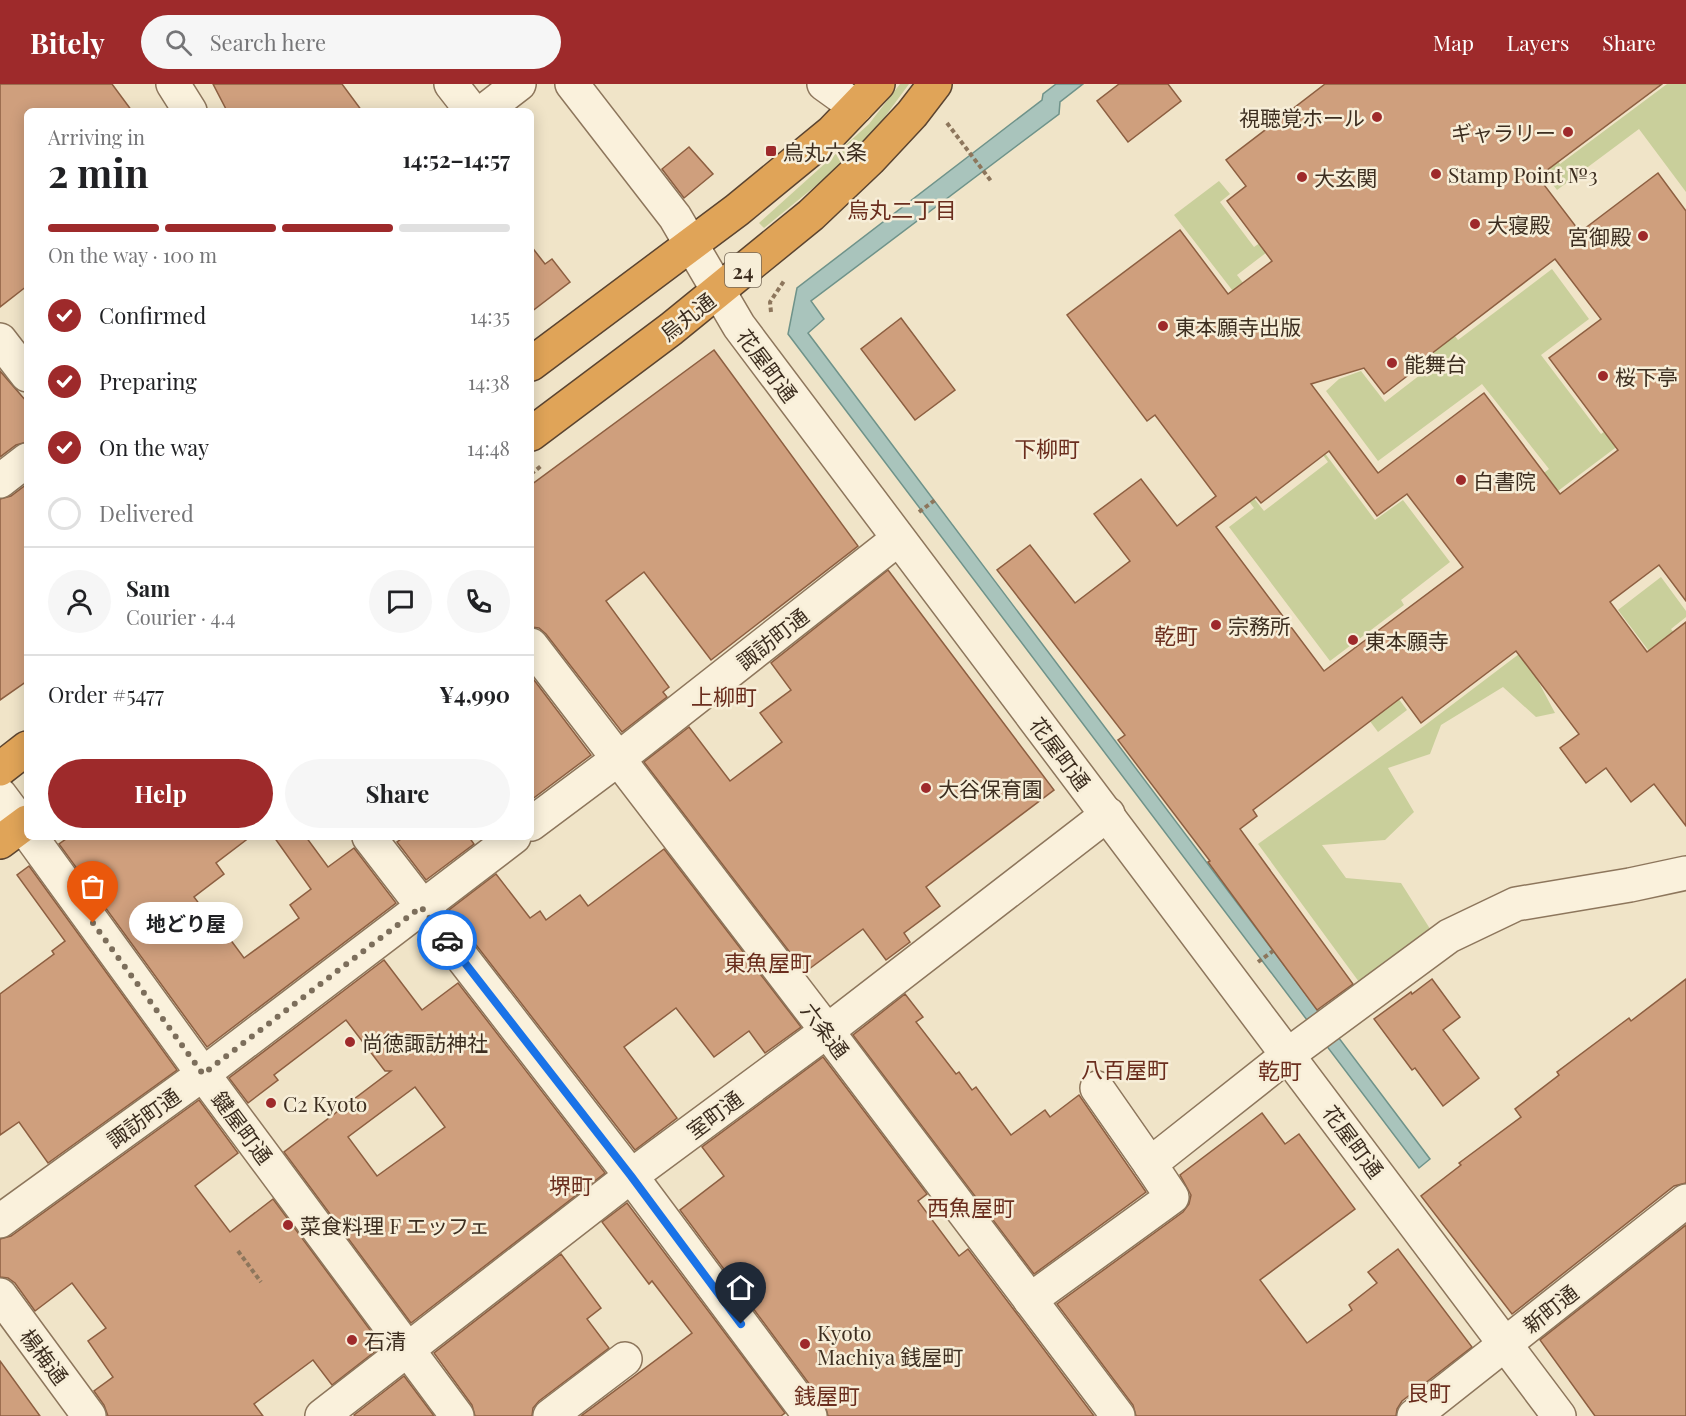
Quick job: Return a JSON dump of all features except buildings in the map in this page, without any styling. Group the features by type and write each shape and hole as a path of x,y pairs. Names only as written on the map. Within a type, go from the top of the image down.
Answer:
{"highway":[{"name":"烏丸通","path":"534,432 718,291 811,215 870,159 931,90"},
{"name":"24","path":"534,362 737,210 832,132 869,91"},
{"path":"0,769 24,750"}],"street":[{"path":"173,84 188,108"},
{"path":"451,84 470,108"},
{"path":"488,108 519,84"},
{"name":"花屋町通","path":"572,84 675,217 739,326 1289,1054 1559,1416"},
{"path":"824,84 869,91"},
{"path":"0,340 24,371"},
{"path":"0,481 24,462"},
{"name":"諏訪町通","path":"534,822 618,759 898,539"},
{"name":"六条通","path":"534,649 1118,1416"},
{"name":"鍵屋町通","path":"0,795 22,831"},
{"name":"室町通","path":"322,1416 631,1176 826,1031 1108,814"},
{"name":"鍵屋町通","path":"29,840 457,1416"},
{"path":"371,840 631,1176 810,1416"},
{"name":"諏訪町通","path":"0,1221 203,1074 510,840"},
{"path":"1150,1164 1289,1054 1449,936 1516,904 1686,873"},
{"path":"1030,1300 1172,1197 1097,1088"},
{"name":"新町通","path":"1414,1416 1686,1201"},
{"name":"楊梅通","path":"0,1296 89,1416"},
{"path":"550,1416 625,1359"}],"path":[{"path":"931,90 972,156 991,181"},
{"path":"920,511 935,500"},
{"path":"1259,961 1273,951"},
{"path":"237,1251 252,1267 261,1282"}],"green space":[{"path":"900,84 909,84 870,137 824,179 764,228 759,223 869,124"},
{"path":"1667,84 1686,84 1686,192 1639,129 1557,190 1503,118 1518,107 1560,164"},
{"path":"1219,181 1230,194 1220,202 1254,247 1264,240 1271,249 1237,275 1270,318 1260,326 1174,215"},
{"path":"1552,269 1589,319 1541,355 1601,434 1638,408 1671,406 1530,512 1516,494 1549,469 1482,384 1378,461 1326,391 1339,379 1361,371 1385,402 1433,365 1393,311 1412,280 1458,340"},
{"path":"1312,436 1375,520 1403,500 1450,562 1401,600 1404,605 1330,661 1229,527 1254,508 1241,491 1246,488 1264,511 1328,462 1310,437"},
{"path":"1661,577 1686,611 1686,617 1671,629 1686,648 1664,671 1618,610"},
{"path":"1523,651 1570,651 1537,679 1555,713 1536,717 1503,687 1441,725 1430,754 1388,768 1414,812 1385,840 1322,845 1346,878 1401,883 1432,932 1362,986 1258,844 1424,726"},
{"path":"1374,666 1407,710 1378,732 1345,688"}],"water":[{"path":"1056,84 1083,84 1060,102 1059,114 811,301 824,319 808,333 1430,1159 1419,1168 788,334 797,288 1042,100 1043,94"}],"way so far":[{"path":"93,923 203,1074 421,907 447,940"}],"place":[{"name":"視聴覚ホール","path":"1377,117"},
{"name":"ギャラリー","path":"1568,132"},
{"name":"烏丸六条","path":"771,151"},
{"name":"Stamp Point №3","path":"1436,174"},
{"name":"大玄関","path":"1302,177"},
{"name":"大寝殿","path":"1475,224"},
{"name":"宮御殿","path":"1643,236"},
{"name":"東本願寺出版","path":"1163,326"},
{"name":"能舞台","path":"1392,363"},
{"name":"桜下亭","path":"1603,376"},
{"name":"白書院","path":"1461,480"},
{"name":"宗務所","path":"1216,625"},
{"name":"東本願寺","path":"1353,640"},
{"name":"大谷保育園","path":"926,788"},
{"name":"地どり屋","path":"93,923"},
{"name":"尚徳諏訪神社","path":"350,1042"},
{"name":"C2 Kyoto","path":"271,1103"},
{"name":"菜食料理 F エッフェ","path":"288,1225"},
{"name":"石清","path":"352,1340"},
{"name":"Kyoto Machiya 銭屋町","path":"805,1344"}],"district":[{"name":"烏丸二丁目","path":"902,209"},
{"name":"下柳町","path":"1047,448"},
{"name":"乾町","path":"1176,635"},
{"name":"上柳町","path":"724,696"},
{"name":"東魚屋町","path":"768,962"},
{"name":"八百屋町","path":"1125,1069"},
{"name":"乾町","path":"1280,1070"},
{"name":"堺町","path":"571,1185"},
{"name":"西魚屋町","path":"971,1207"},
{"name":"艮町","path":"1429,1392"},
{"name":"銭屋町","path":"827,1395"}],"route":[{"path":"447,940 631,1176 741,1324"}]}
